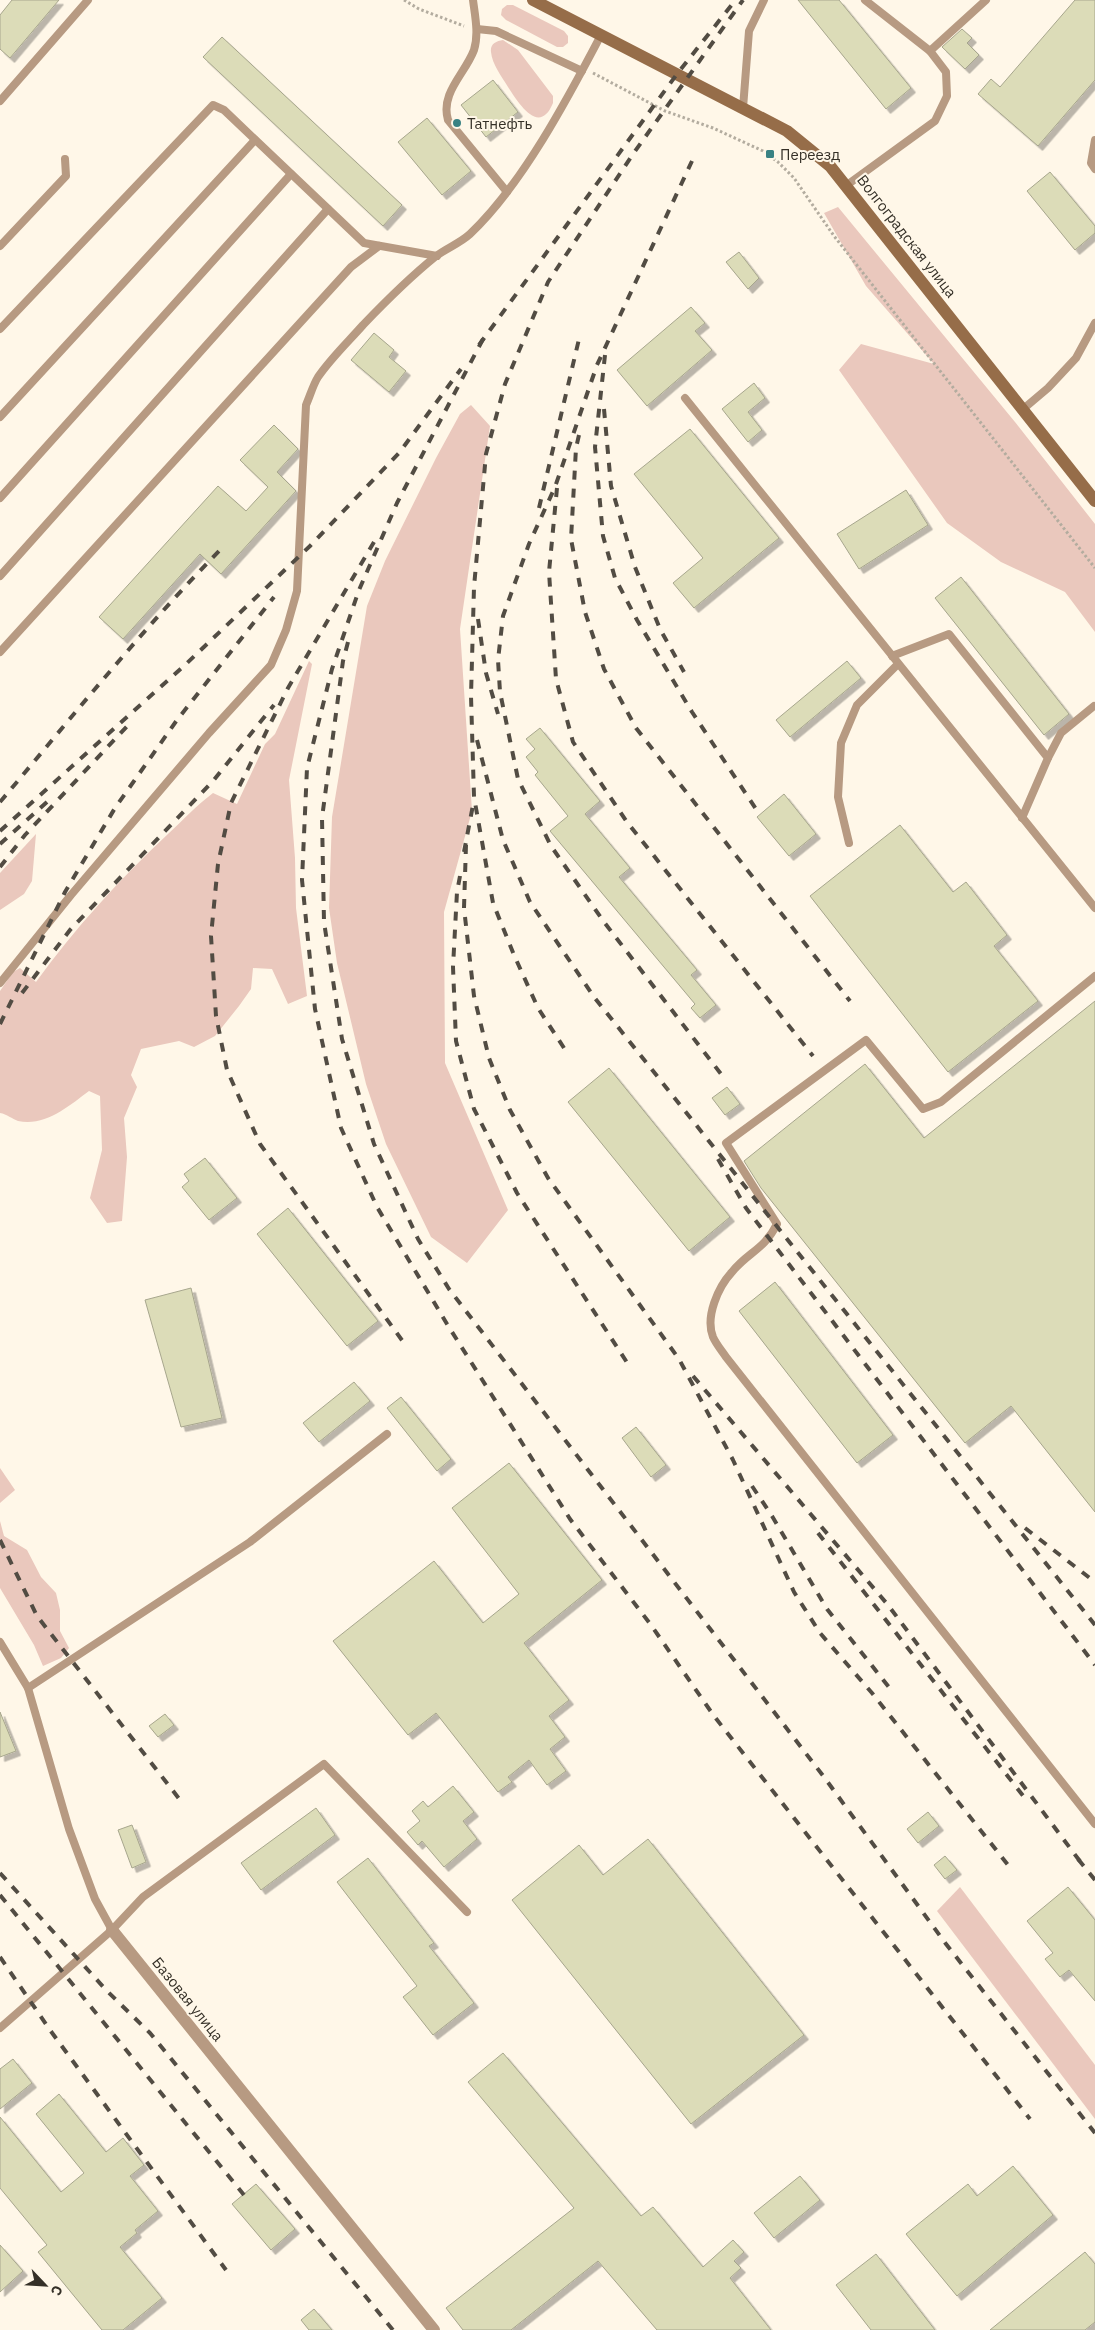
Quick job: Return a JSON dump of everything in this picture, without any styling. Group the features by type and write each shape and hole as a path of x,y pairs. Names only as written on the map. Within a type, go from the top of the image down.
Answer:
{"main road":[{"name":"Волгоградская улица","path":"533,0 787,130 830,166 847,185 1095,501"}],"street":[{"name":"Базовая улица","path":"112,1930 434,2330"}],"lane":[{"path":"0,101 88,0"},
{"path":"473,0 477,29 473,51 449,95 446,113 448,120 507,192"},
{"path":"743,108 748,31 764,0"},
{"path":"847,185 934,121 947,96 946,72 930,51 865,0"},
{"path":"930,51 986,0"},
{"path":"477,29 496,31 582,71"},
{"path":"0,983 71,894 271,665 286,630 297,591 306,405 317,378 337,353 399,288 436,256 470,234 507,192 582,71 601,35"},
{"path":"0,329 213,105 224,110 364,243 436,256"},
{"path":"0,416 255,140"},
{"path":"1095,140 1091,163 1095,169"},
{"path":"0,246 66,176 66,158"},
{"path":"0,498 291,174"},
{"path":"0,576 328,209"},
{"path":"0,652 351,268 379,246"},
{"path":"1022,410 1048,388 1076,358 1095,323"},
{"path":"685,398 1095,908"},
{"path":"892,656 948,634 1048,758"},
{"path":"849,843 838,797 841,743 857,705 898,664"},
{"path":"1022,818 1061,732 1094,706"},
{"path":"1095,976 941,1102 924,1109 866,1040 726,1143 777,1224 770,1239 732,1272 717,1295 711,1316 713,1336 726,1357 1095,1824"},
{"path":"28,1688 250,1542 386,1434"},
{"name":"Базовая улица","path":"0,1642 28,1688 69,1829 95,1899 112,1930"},
{"path":"0,2028 112,1930 143,1897 324,1764 467,1912"}],"path":[{"path":"404,0 419,9 450,22 477,29"},
{"path":"582,71 596,74 665,111 713,128 764,151 778,162 794,178 834,236 1095,568"}],"shaded area":[{"path":"507,5 513,5 564,31 568,36 568,43 563,47 557,47 506,20 501,15 502,9"},
{"path":"503,40 518,50 553,96 553,103 547,113 541,117 535,117 523,108 495,66 491,47 496,42"},
{"path":"838,207 1015,422 1095,524 1095,632 1065,592 1001,562 947,523 839,370 861,344 934,364 866,286 824,213"},
{"path":"471,405 490,426 460,629 472,811 444,912 445,1063 508,1210 467,1263 431,1237 386,1144 366,1084 337,963 329,908 332,817 367,606 385,561 436,458 460,414"},
{"path":"309,661 312,664 289,780 295,858 296,908 307,996 288,1004 272,969 253,968 251,989 215,1036 194,1047 179,1041 141,1049 131,1075 137,1087 124,1118 127,1157 122,1221 107,1223 90,1198 102,1150 100,1096 89,1091 56,1114 38,1121 18,1121 0,1113 0,991 13,972 20,968 36,982 66,942 115,886 213,793 237,804 265,744 275,734"},
{"path":"36,834 32,881 24,894 0,910 0,873"},
{"path":"0,1468 15,1490 0,1503"},
{"path":"0,1521 4,1536 27,1550 41,1577 56,1593 60,1610 60,1631 69,1648 61,1658 43,1666 34,1645 0,1588"},
{"path":"960,1887 1095,2065 1095,2119 937,1911"}],"building":[{"path":"12,0 59,0 10,58 0,49 0,15"},
{"path":"798,0 839,0 911,88 886,109"},
{"path":"1075,0 1095,0 1095,80 1038,146 978,94 991,79 1000,87"},
{"path":"962,29 972,38 967,43 979,55 965,69 942,47"},
{"path":"222,37 402,205 383,226 203,57"},
{"path":"493,80 518,112 486,137 461,105"},
{"path":"427,118 471,171 442,195 398,142"},
{"path":"1050,172 1095,226 1095,233 1075,250 1027,191"},
{"path":"739,252 759,278 748,289 726,262"},
{"path":"691,307 705,323 695,331 712,350 647,406 617,370"},
{"path":"374,333 394,350 389,357 406,371 389,392 351,360"},
{"path":"754,383 765,398 748,412 762,430 748,442 722,409"},
{"path":"274,425 298,449 277,472 296,491 221,574 200,554 123,639 99,617 218,486 246,511 268,487 240,460"},
{"path":"690,429 779,538 694,608 673,583 703,558 634,474"},
{"path":"906,490 928,525 859,569 837,534"},
{"path":"961,577 1069,714 1044,735 935,598"},
{"path":"847,661 861,678 790,737 776,720"},
{"path":"540,728 600,801 585,814 630,868 619,877 697,970 691,975 716,1005 700,1018 691,1008 695,1004 550,831 568,816 535,775 538,772 526,757 535,749 526,739"},
{"path":"784,794 816,834 789,856 757,817"},
{"path":"900,825 953,892 966,882 1007,935 994,946 1038,1001 948,1072 810,896"},
{"path":"1095,1001 1095,1512 1011,1406 965,1443 761,1188 744,1161 865,1064 924,1138"},
{"path":"609,1068 730,1217 689,1251 568,1102"},
{"path":"727,1087 740,1104 725,1115 712,1098"},
{"path":"205,1158 237,1198 209,1220 182,1187 189,1181 184,1174"},
{"path":"288,1208 378,1321 347,1346 257,1234"},
{"path":"775,1282 893,1435 857,1463 739,1311"},
{"path":"191,1288 222,1418 181,1427 145,1300"},
{"path":"354,1382 370,1401 319,1442 303,1423"},
{"path":"401,1397 451,1459 437,1471 387,1408"},
{"path":"636,1427 666,1465 651,1477 622,1438"},
{"path":"509,1463 602,1580 524,1643 569,1700 549,1716 565,1737 550,1749 566,1771 547,1785 529,1760 508,1777 512,1782 498,1792 436,1713 408,1735 333,1641 434,1561 483,1623 519,1594 452,1508"},
{"path":"0,1712 16,1751 0,1757"},
{"path":"165,1714 174,1725 158,1737 149,1726"},
{"path":"453,1786 474,1812 463,1821 477,1839 444,1867 422,1841 418,1845 407,1832 420,1821 412,1811 423,1801 428,1807"},
{"path":"316,1808 335,1835 261,1890 241,1863"},
{"path":"928,1812 939,1826 918,1843 907,1829"},
{"path":"132,1825 146,1862 132,1868 118,1830"},
{"path":"648,1839 804,2035 691,2124 512,1900 579,1845 603,1875"},
{"path":"945,1856 957,1870 945,1879 934,1865"},
{"path":"368,1858 434,1943 429,1946 474,2003 433,2035 403,1997 417,1986 337,1882"},
{"path":"1068,1887 1095,1920 1095,2001 1069,1970 1060,1977 1045,1959 1053,1953 1027,1921"},
{"path":"503,2053 641,2216 653,2207 703,2267 733,2240 744,2252 734,2261 741,2268 730,2278 771,2330 657,2330 598,2261 511,2330 463,2330 446,2308 574,2208 468,2082"},
{"path":"13,2059 32,2083 0,2109 0,2069"},
{"path":"59,2094 106,2152 123,2138 144,2165 130,2176 158,2211 135,2230 137,2233 120,2247 162,2298 123,2330 102,2330 38,2252 47,2245 0,2188 0,2117 61,2192 84,2173 36,2114"},
{"path":"1013,2166 1053,2215 957,2296 906,2234 968,2184 977,2196"},
{"path":"800,2176 820,2200 774,2238 754,2213"},
{"path":"256,2184 295,2229 271,2250 232,2204"},
{"path":"0,2245 23,2271 0,2292"},
{"path":"1085,2252 1095,2264 1095,2322 1085,2330 990,2330"},
{"path":"876,2254 935,2330 871,2330 836,2285"},
{"path":"314,2309 332,2330 309,2330 301,2320"}],"railway":[{"path":"564,1048 538,1008 493,903 474,797 471,696 474,587 486,454 505,384 548,282 633,154 743,0"},
{"path":"479,345 677,74 734,2"},
{"path":"692,161 597,365 555,487 529,544 503,616 498,660 500,692 518,779 551,846 604,922 721,1074"},
{"path":"483,339 397,503 359,590 332,669 307,768 302,880 315,1009 341,1128 377,1207 447,1324 570,1519 651,1625 714,1716 1030,2119"},
{"path":"539,508 579,339"},
{"path":"605,355 595,447 603,536 615,578 637,620 692,712 756,809"},
{"path":"0,831 186,664 310,546 399,453 461,369"},
{"path":"604,409 611,486 635,567 660,629 684,672"},
{"path":"579,435 576,448 571,539 585,612 604,669 636,728 850,1001"},
{"path":"557,488 549,572 556,679 573,742 627,822 813,1056"},
{"path":"374,542 288,688 231,803 218,864 211,936 216,1016 227,1070 260,1144 404,1343"},
{"path":"0,802 137,640 223,547"},
{"path":"0,1024 65,892 115,808 177,720 274,597"},
{"path":"478,619 486,673 498,714"},
{"path":"348,642 343,661 322,818 324,922 342,1039 374,1144 418,1239 449,1289 824,1777 946,1944 1095,2133"},
{"path":"22,993 70,930 213,781 274,705"},
{"path":"0,867 25,835 131,722"},
{"path":"477,740 503,840 530,902 594,997 1095,1625"},
{"path":"0,844 47,802"},
{"path":"464,852 473,805"},
{"path":"466,845 464,908 474,996 489,1058 510,1110 548,1178 679,1359 733,1460 794,1592 820,1633 872,1693 1012,1870"},
{"path":"460,876 457,892 453,967 456,1041 474,1109 517,1193 628,1364"},
{"path":"718,1159 746,1208 1095,1665"},
{"path":"693,1376 888,1605 1082,1864"},
{"path":"752,1486 827,1609 892,1691"},
{"path":"1025,1528 1095,1582"},
{"path":"818,1533 1024,1797"},
{"path":"0,1540 37,1616 184,1805"},
{"path":"1078,1859 1095,1880"},
{"path":"0,1873 107,1991 150,2033 393,2330"},
{"path":"0,1895 244,2195"},
{"path":"0,1957 50,2030 226,2270"}],"place":[{"name":"Татнефть","path":"457,123"},
{"name":"Переезд","path":"770,154"}]}
